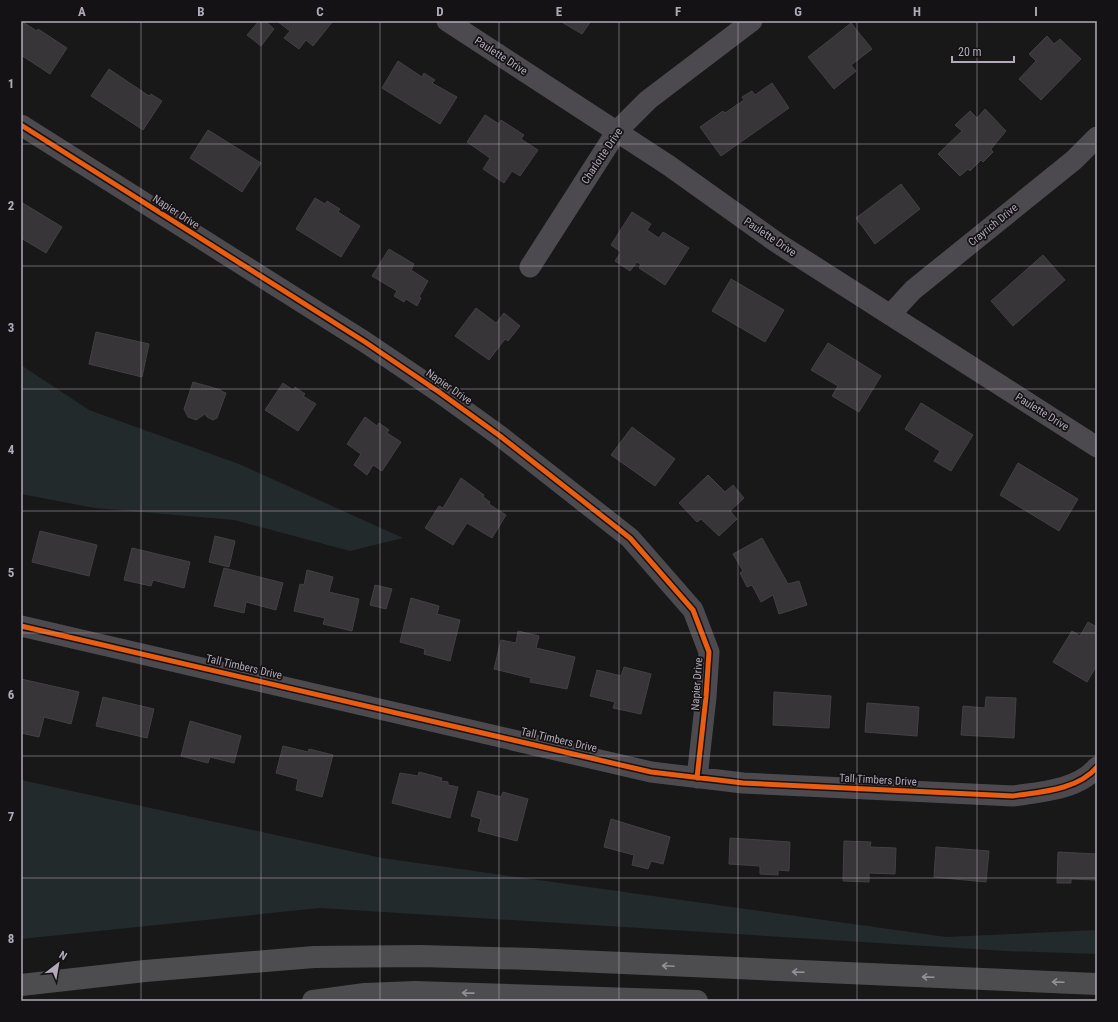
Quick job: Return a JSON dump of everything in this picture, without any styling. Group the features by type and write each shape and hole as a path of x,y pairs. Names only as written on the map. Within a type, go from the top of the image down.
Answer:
{"highway":[{"path":"21,984 146,971 314,957 420,956 532,959 1097,984"},
{"path":"313,1001 365,994 415,992 698,1001"}],"street":[{"name":"Paulette Drive","path":"447,21 617,131 776,242 1097,447"},
{"name":"Charlotte Drive","path":"530,267 617,131 648,100 752,21"},
{"name":"Napier Drive","path":"21,124 365,342 439,392 500,436 630,538 693,610 709,652 706,697 696,778"},
{"name":"Crayrich Drive","path":"890,315 913,290 1074,160 1097,137"},
{"name":"Tall Timbers Drive","path":"21,626 651,772 743,783 1013,796 1050,790 1076,782 1096,770"}],"shaded area":[{"path":"21,365 89,410 239,464 403,538 350,551 234,520 95,508 21,494"},
{"path":"21,780 382,858 946,937 1097,930 1097,954 1006,951 320,908 21,939"}],"building":[{"path":"21,21 37,31 38,29 67,48 50,74 21,55"},
{"path":"259,21 265,21 274,29 261,46 247,35"},
{"path":"277,21 333,21 313,46 306,40 299,49 284,38 290,31"},
{"path":"560,21 591,21 582,34"},
{"path":"851,23 872,49 851,65 856,71 834,89 808,57"},
{"path":"1047,36 1054,44 1060,39 1081,59 1041,100 1019,79 1036,61 1029,54"},
{"path":"398,61 422,77 424,73 435,80 432,83 457,97 440,124 382,88"},
{"path":"109,69 149,96 151,94 162,101 143,130 91,96"},
{"path":"772,83 789,108 721,156 700,127 723,111 725,113 744,100 742,97 752,91 755,95"},
{"path":"985,109 1006,131 991,149 993,152 983,162 981,160 970,171 968,169 960,176 938,154 962,131 955,125 970,111 977,118"},
{"path":"485,115 499,124 501,120 524,135 521,139 538,150 520,176 512,171 504,183 483,169 490,158 467,142"},
{"path":"208,130 261,163 242,192 190,158"},
{"path":"901,184 920,209 875,244 856,218"},
{"path":"315,198 325,204 327,201 340,209 338,212 360,226 341,257 296,229"},
{"path":"21,202 62,227 46,253 21,238"},
{"path":"632,212 651,224 647,230 659,238 663,232 689,248 665,285 639,268 641,265 637,262 630,271 615,261 621,252 611,245"},
{"path":"389,249 414,264 411,270 428,281 419,297 421,298 417,306 406,299 404,302 394,296 397,291 372,276"},
{"path":"1043,255 1065,280 1013,326 991,301"},
{"path":"731,279 784,310 765,342 712,311"},
{"path":"476,308 496,323 504,313 520,326 508,341 505,339 489,360 455,336"},
{"path":"96,332 149,344 142,377 89,364"},
{"path":"828,343 881,376 859,412 832,396 838,386 811,370"},
{"path":"193,382 221,390 226,393 217,418 213,420 205,414 196,420 188,417 184,409"},
{"path":"283,383 293,390 295,387 305,394 303,396 316,404 298,431 265,410"},
{"path":"921,403 973,435 951,471 934,461 940,451 905,429"},
{"path":"365,417 377,426 379,423 389,430 387,433 401,442 382,471 373,465 367,475 354,465 361,454 347,444"},
{"path":"632,427 675,459 655,486 611,455"},
{"path":"1018,463 1078,499 1059,531 1000,495"},
{"path":"708,475 725,492 733,485 744,498 730,511 737,519 719,536 701,519 697,522 679,503"},
{"path":"461,478 484,495 483,497 490,502 489,504 506,515 492,538 467,523 453,545 425,528 439,506 443,508"},
{"path":"40,531 97,545 89,576 32,562"},
{"path":"215,536 235,541 229,567 209,562"},
{"path":"762,538 788,584 799,581 807,605 779,614 773,595 761,602 752,585 747,587 740,573 743,571 733,554"},
{"path":"132,548 190,562 184,588 153,580 151,586 124,580"},
{"path":"224,568 283,583 276,610 246,602 244,613 214,606"},
{"path":"307,570 333,577 329,592 359,599 352,631 323,624 325,618 294,611 300,584 304,585"},
{"path":"375,585 392,589 386,609 370,605"},
{"path":"411,598 439,606 437,614 460,620 450,661 424,654 425,649 400,642"},
{"path":"1088,622 1097,627 1097,665 1087,682 1053,662 1072,631 1080,636"},
{"path":"518,631 539,636 536,648 575,657 567,689 530,682 531,678 494,669 501,640 516,643"},
{"path":"624,667 651,674 641,714 613,708 615,702 590,696 597,670 621,676"},
{"path":"21,679 79,692 71,724 44,717 39,737 21,733"},
{"path":"774,692 831,696 829,728 773,725"},
{"path":"103,697 154,709 147,738 96,726"},
{"path":"986,697 1016,698 1014,738 961,735 963,706 985,708"},
{"path":"867,703 919,707 917,736 865,732"},
{"path":"190,721 241,736 234,763 210,757 208,763 181,756"},
{"path":"283,746 308,752 309,749 333,755 322,797 296,790 298,779 276,773"},
{"path":"419,772 442,778 441,781 448,782 448,785 458,787 450,818 392,803 400,773 418,776"},
{"path":"478,791 501,797 503,792 528,799 517,841 478,831 481,819 471,816"},
{"path":"611,819 670,837 663,864 651,861 648,869 632,865 634,855 604,847"},
{"path":"730,838 790,842 789,871 778,870 778,875 760,874 760,866 729,864"},
{"path":"844,841 871,842 870,847 896,848 895,874 869,873 869,882 843,881"},
{"path":"936,847 989,851 986,882 934,877"},
{"path":"1058,852 1097,854 1097,880 1071,879 1071,883 1057,883"}],"cycle path":[{"path":"21,125 365,342 439,392 500,436 630,538 693,610 709,652 706,697 697,778"},
{"path":"21,626 651,772 743,783 1013,796 1058,789 1080,781 1097,767"}]}
